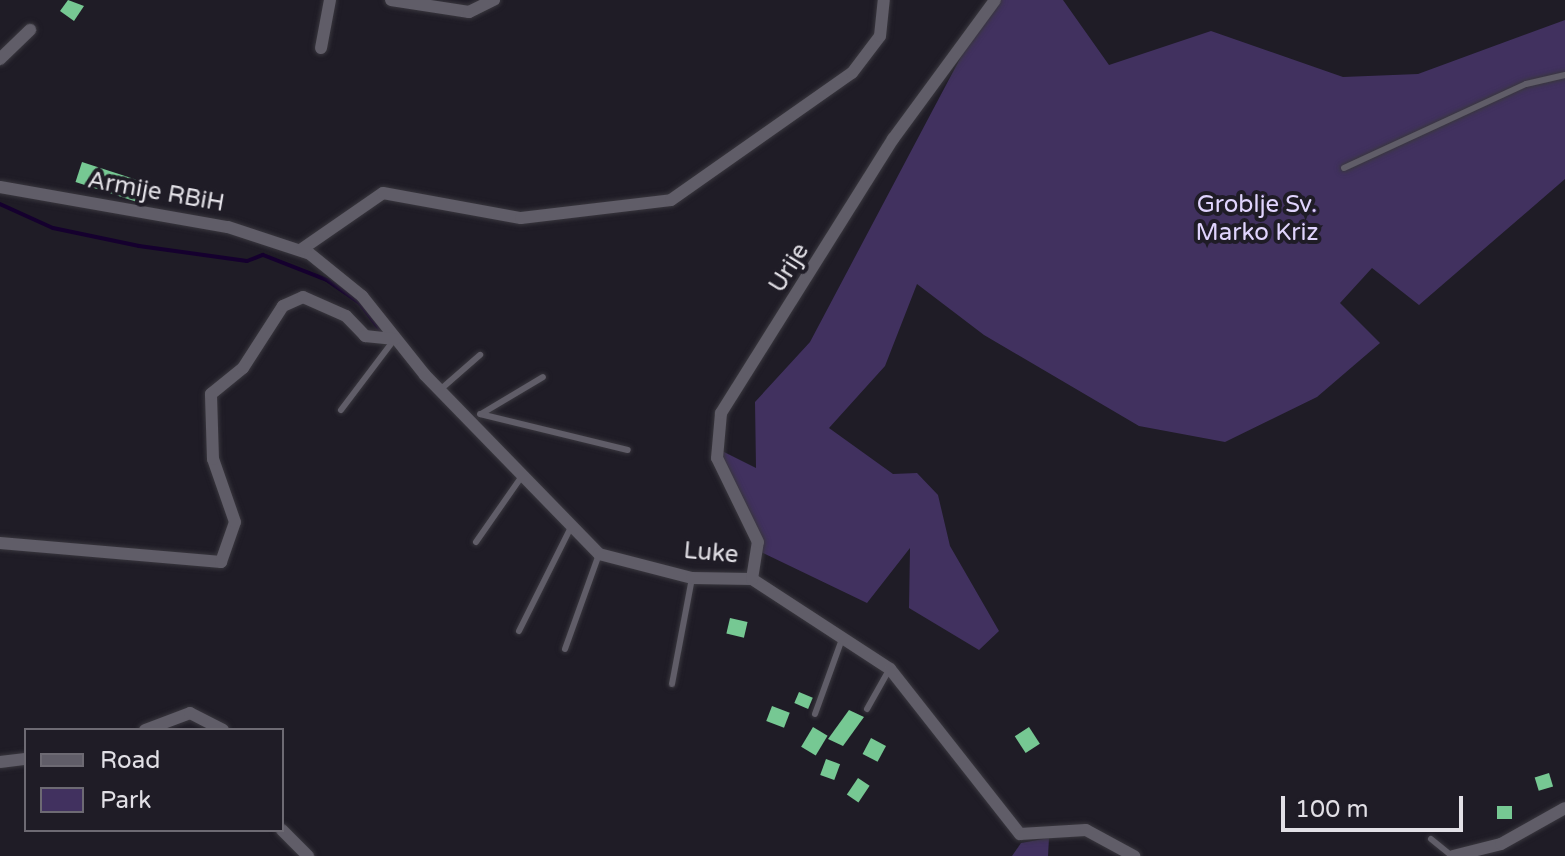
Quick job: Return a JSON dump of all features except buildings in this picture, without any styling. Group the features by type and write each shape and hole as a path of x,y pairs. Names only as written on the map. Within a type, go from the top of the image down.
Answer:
{"street":[{"path":"321,48 330,0"},
{"path":"391,0 469,12 494,0"},
{"path":"599,554 476,417 441,389 346,280 302,249 383,193 521,218 671,200 852,73 880,36 884,0"},
{"name":"Urije","path":"752,579 758,542 717,458 721,413 893,139 995,0"},
{"path":"0,59 30,30"},
{"name":"Armije RBiH","path":"0,187 228,227 302,249"},
{"path":"0,543 221,562 235,522 213,459 211,394 243,368 283,306 303,297 346,316 365,336 395,339"},
{"name":"Luke","path":"599,554 692,578 752,579 890,669 1020,834 1086,830 1134,856"},
{"path":"150,728 190,713 219,728"},
{"path":"0,762 24,759"},
{"path":"1453,856 1501,844 1565,808"},
{"path":"284,832 308,856"}],"lane":[{"path":"1344,168 1526,84 1565,75"},
{"path":"341,410 395,339"},
{"path":"441,389 480,355"},
{"path":"476,417 543,377"},
{"path":"476,417 628,450"},
{"path":"476,542 525,472"},
{"path":"519,631 571,526"},
{"path":"565,649 599,554"},
{"path":"672,684 692,578"},
{"path":"815,714 843,637"},
{"path":"867,709 890,669"},
{"path":"1431,839 1453,856"}],"green space":[{"name":"Groblje Sv. Marko Kriz","path":"991,0 1063,0 1109,65 1211,31 1343,77 1418,74 1565,20 1565,179 1419,305 1372,268 1340,303 1380,343 1317,397 1225,442 1139,426 984,335 917,284 885,366 829,428 893,474 917,473 938,495 950,546 999,631 979,650 909,608 910,548 867,603 761,552 716,448 756,468 755,402 810,342"},
{"path":"1049,838 1048,856 1012,856 1021,843"}],"waterway":[{"path":"0,204 53,228 139,246 247,261 263,255 327,280 359,302 379,329"}]}
